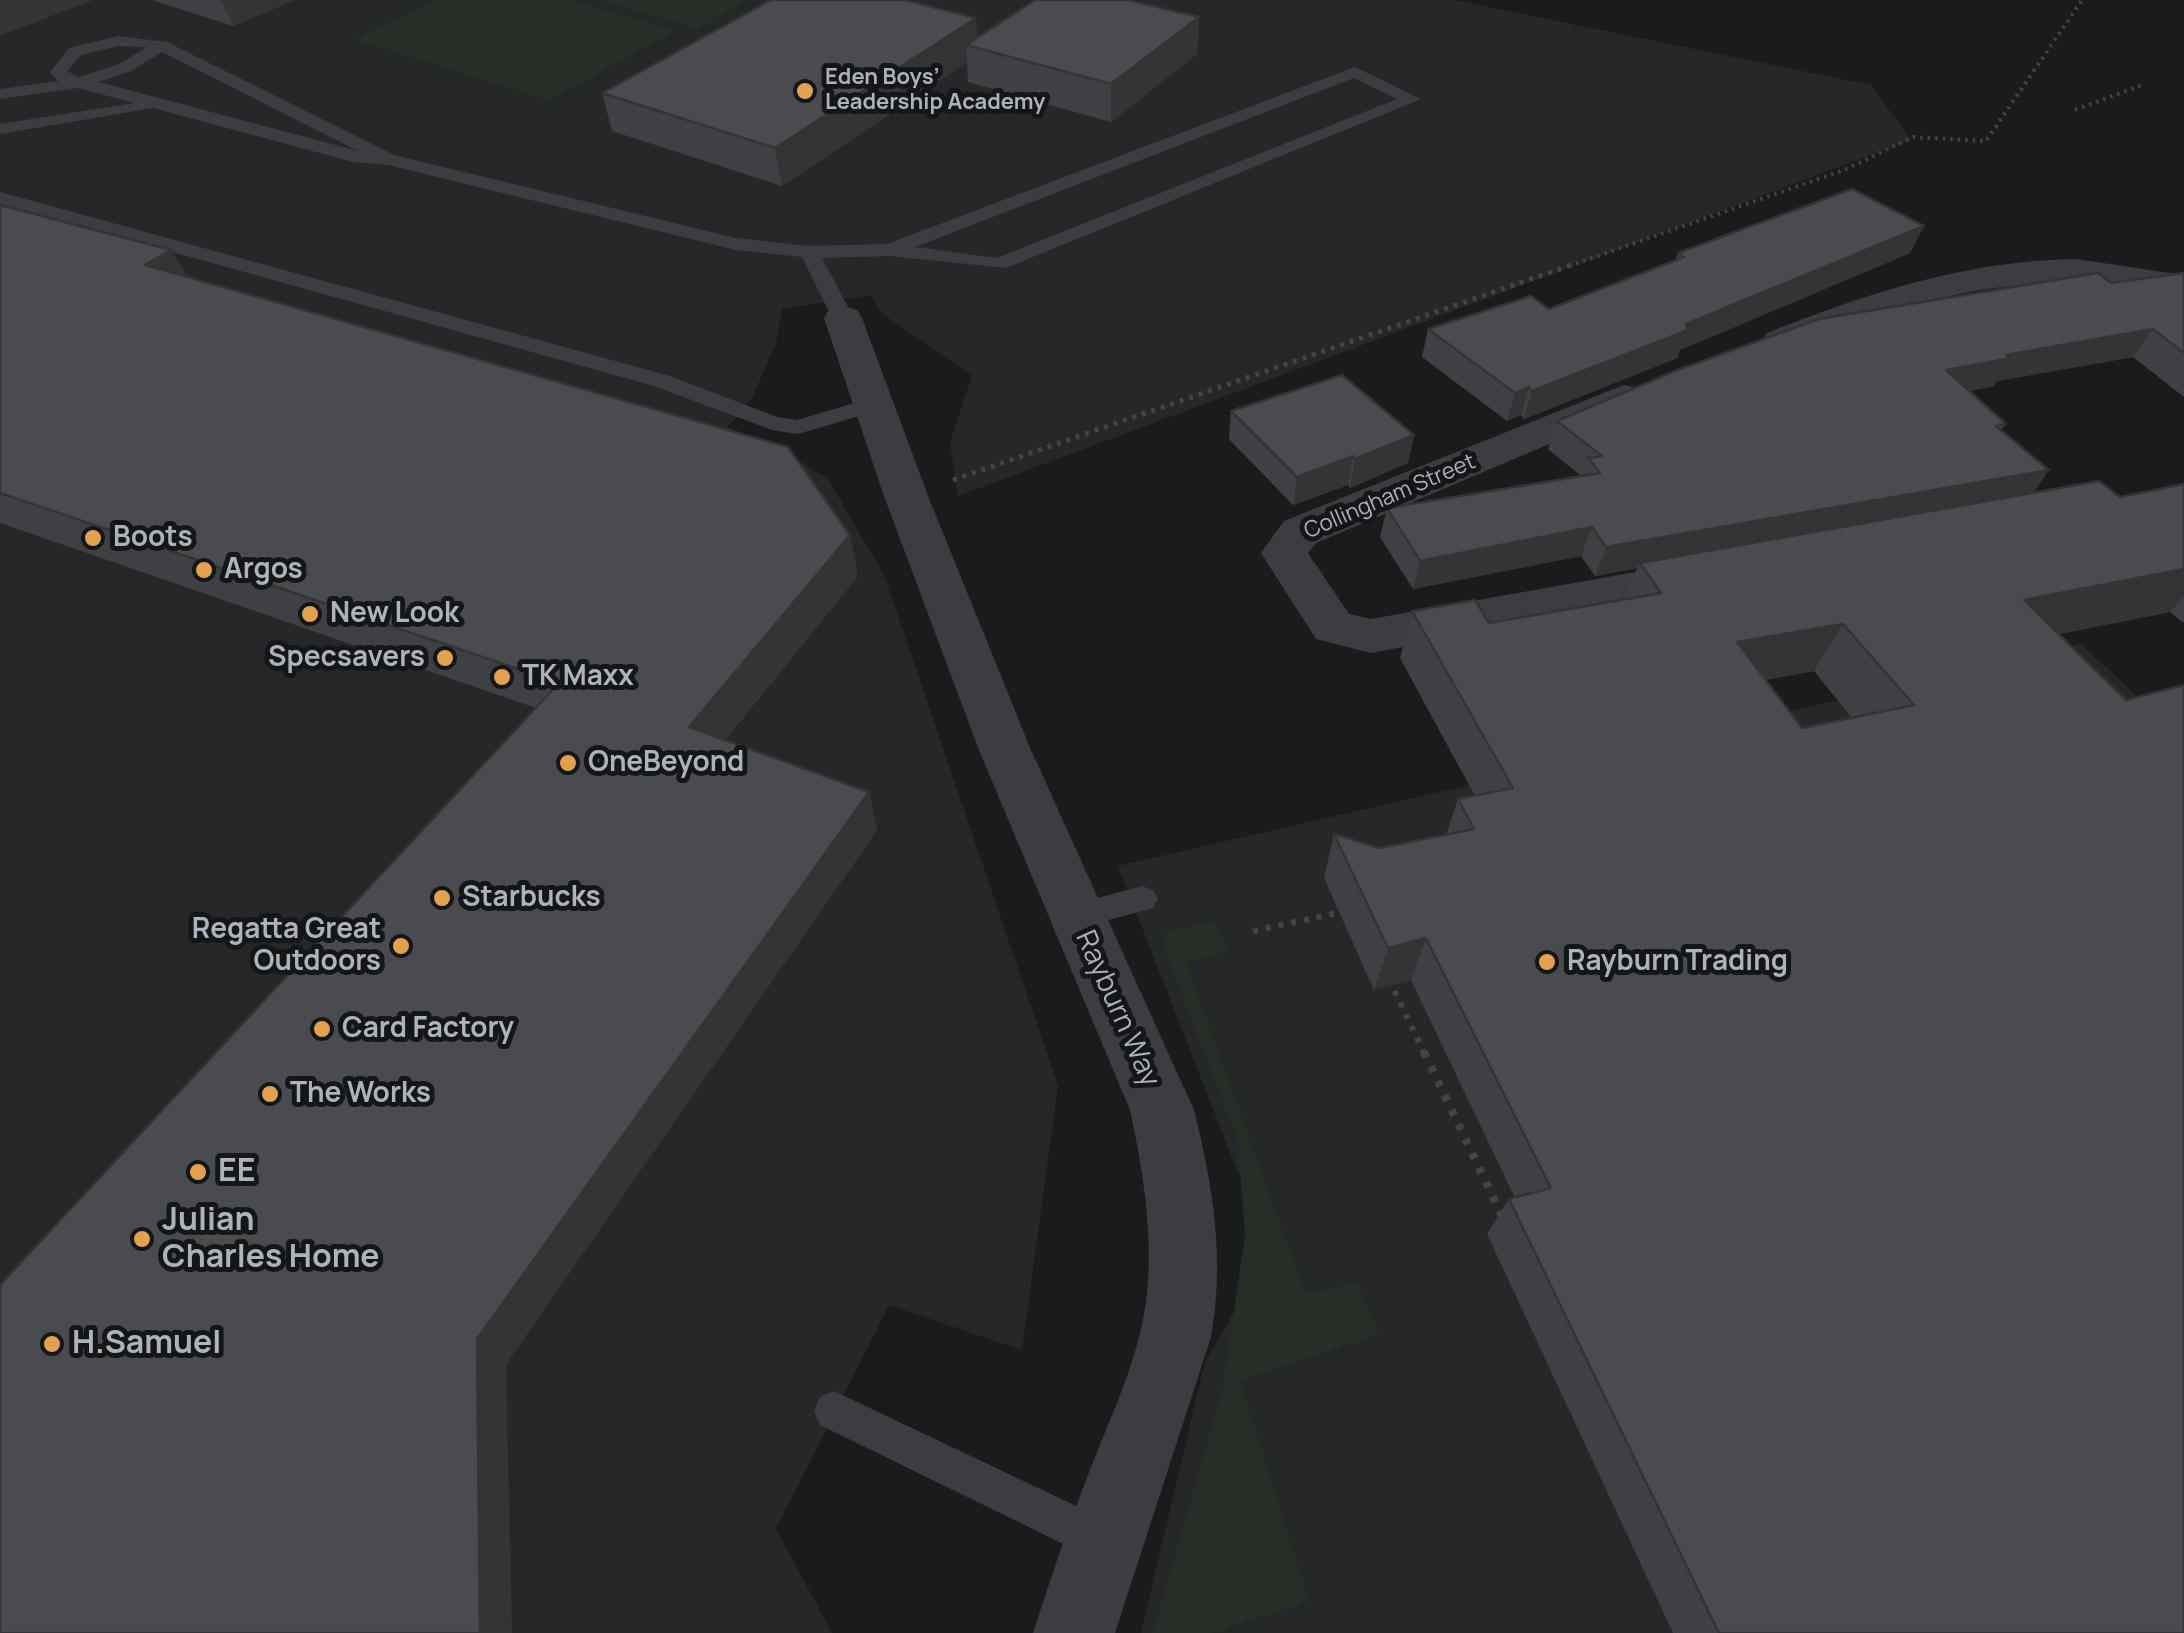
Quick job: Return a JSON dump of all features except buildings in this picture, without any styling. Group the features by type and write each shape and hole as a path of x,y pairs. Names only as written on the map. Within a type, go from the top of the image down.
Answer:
{"street":[{"path":"1734,358 1921,288 1975,276 2063,269 2184,286"},
{"name":"Rayburn Way","path":"843,318 906,496 1075,916 1162,1110 1176,1166 1183,1226 1182,1294 1166,1370 1101,1540 1074,1633"},
{"name":"Collingham Street","path":"1665,381 1300,532 1284,552 1333,627 1371,636 1748,568"}],"lane":[{"path":"388,159 161,46 111,41 66,57 58,72 78,82 153,104 339,152 388,159 736,244 809,252 890,250 999,264 1412,99 1356,72 890,250"},
{"path":"0,94 78,82 123,70 161,46"},
{"path":"0,129 153,104"},
{"path":"0,198 662,381 772,423 798,426 875,404"},
{"path":"809,252 843,318"},
{"path":"1075,916 1142,899"},
{"path":"834,1411 1101,1540"}],"path":[{"path":"906,496 1844,170 1913,137 1986,141 2082,0"},
{"path":"2075,110 2142,85"},
{"path":"1253,931 1356,908"},
{"path":"1385,970 1508,1228"}],"shaded area":[{"path":"0,0 1454,0 1871,85 1911,140 958,496 950,443 972,375 881,313 871,295 782,309 776,343 752,398 727,428 788,455 828,479 884,575 1058,1086 1022,1350 889,1305 776,1529 832,1633 0,1633"},
{"path":"437,0 569,0 677,31 548,100 353,39"},
{"path":"599,0 749,0 698,28"},
{"path":"2082,644 2184,742 2184,1633 1141,1633 1205,1362 1269,1252 1118,866"},
{"path":"1215,921 1228,951 1186,963 1306,1295 1358,1282 1379,1335 1240,1380 1309,1601 1212,1633 1153,1633 1222,1392 1245,1236 1238,1140 1162,944 1165,932"}],"place":[{"name":"Eden Boys’ Leadership Academy","path":"805,91"},
{"name":"Boots","path":"93,538"},
{"name":"Argos","path":"204,570"},
{"name":"New Look","path":"310,614"},
{"name":"Specsavers","path":"445,658"},
{"name":"TK Maxx","path":"502,677"},
{"name":"OneBeyond","path":"568,763"},
{"name":"Starbucks","path":"442,898"},
{"name":"Regatta Great Outdoors","path":"401,946"},
{"name":"Rayburn Trading","path":"1547,962"},
{"name":"Card Factory","path":"322,1029"},
{"name":"The Works","path":"270,1094"},
{"name":"EE","path":"198,1172"},
{"name":"Julian Charles Home","path":"142,1239"},
{"name":"H.Samuel","path":"52,1344"}]}
